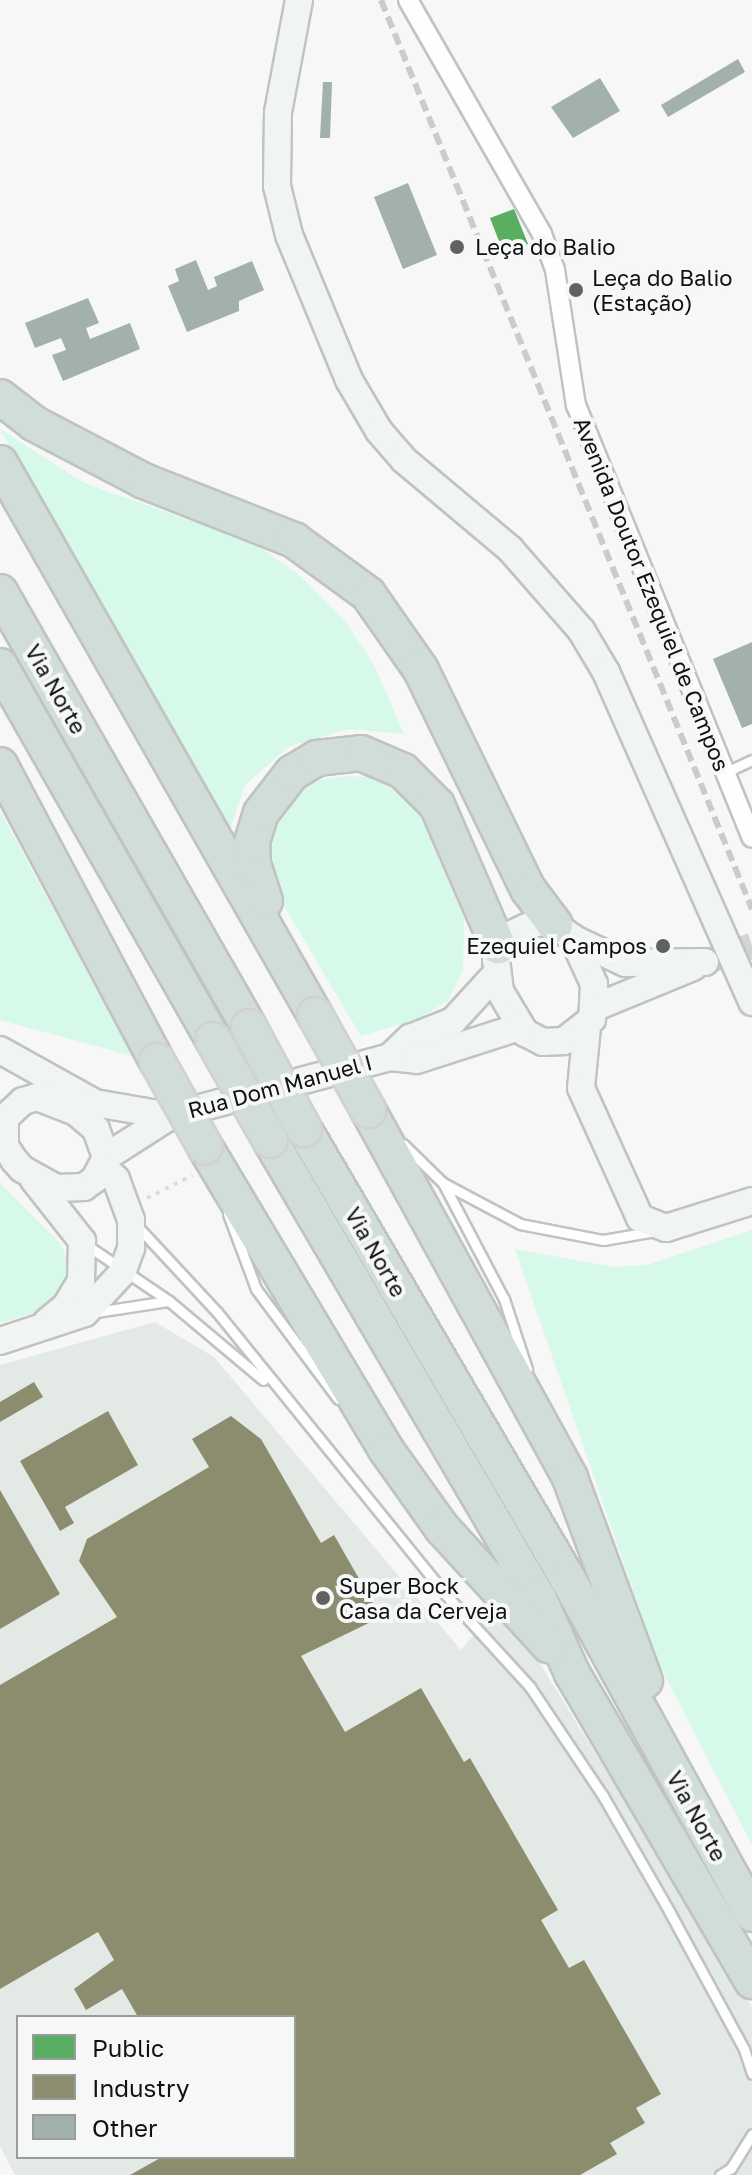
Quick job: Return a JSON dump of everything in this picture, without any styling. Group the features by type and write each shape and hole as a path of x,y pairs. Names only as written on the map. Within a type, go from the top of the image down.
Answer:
{"highway":[{"path":"0,397 35,424 144,481 294,540 322,555 368,594 421,670 528,889 564,932"},
{"path":"0,463 315,1015 570,1478 638,1667 696,1773 745,1902"},
{"name":"Via Norte","path":"0,592 304,1129 569,1581 745,1902"},
{"name":"Via Norte","path":"0,666 270,1140 539,1599 572,1673 752,1981"},
{"path":"315,1015 258,886 252,842 261,813 276,790 317,758 361,753 380,759 403,771 437,805 497,960"},
{"path":"0,765 76,914 207,1156 418,1494 572,1673"},
{"path":"0,804 76,914"}],"street":[{"path":"299,0 278,112 277,186 289,235 349,380 379,431 404,460 519,558 581,630 606,672 752,1002"},
{"name":"Avenida Doutor Ezequiel de Campos","path":"408,0 542,234 555,270 576,405 752,838"},
{"path":"543,1042 564,1041 591,1017 705,962 625,963 564,932 526,924 509,932 497,960 506,1006 519,1027 543,1042 581,1088 640,1218 666,1228 752,1201"},
{"path":"564,932 590,971 591,1017 581,1088"},
{"name":"Rua Dom Manuel I","path":"390,1057 410,1038 453,1021 497,960"},
{"name":"Rua Dom Manuel I","path":"76,1112 129,1121 390,1057 417,1060 519,1027"},
{"path":"0,1050 95,1103 161,1114"},
{"path":"0,1068 76,1112 96,1129 105,1162 116,1179 129,1213 131,1248 122,1273 85,1313 0,1341"},
{"path":"39,1329 66,1306 81,1281 82,1241 2,1143 5,1118 12,1108 37,1097 51,1099"},
{"name":"Rua Dom Manuel I","path":"105,1162 161,1114"},
{"path":"32,1177 71,1189 95,1179 105,1162"}],"lane":[{"path":"724,773 752,760"},
{"path":"368,1110 443,1183 496,1215 573,1237 617,1239 666,1228"},
{"path":"443,1183 504,1299 570,1478"},
{"path":"129,1213 217,1312 278,1392 555,1722 669,1911 744,2049 752,2074"},
{"path":"82,1241 122,1273 169,1301 278,1392"},
{"path":"85,1313 169,1301"},
{"path":"720,2175 731,2168 752,2134"}],"path":[{"path":"129,1213 207,1156"}],"shaded area":[{"path":"155,1322 214,1357 461,1650 495,1610 531,1649 752,2007 752,2175 15,2175 0,2146 0,1365"}],"green space":[{"path":"0,429 84,483 252,542 299,575 345,621 374,665 404,734 348,729 288,747 245,785 227,839"},
{"path":"345,776 368,777 397,791 420,816 464,918 463,971 448,1001 418,1019 361,1036 284,906 269,850 276,820 292,795 312,781"},
{"path":"0,811 133,1056 0,1020"},
{"path":"0,1183 61,1244 68,1263 65,1285 54,1298 39,1311 0,1323"},
{"path":"752,1230 752,1845 658,1662 515,1249 613,1267 647,1265"}],"building: Public":[{"path":"514,209 528,244 504,254 490,218"}],"building: Industry":[{"path":"34,1382 43,1397 0,1422 0,1402"},
{"path":"108,1411 138,1465 65,1507 74,1523 60,1531 20,1461"},
{"path":"231,1416 261,1439 321,1543 334,1535 381,1617 301,1656 345,1732 421,1688 464,1762 470,1758 558,1910 541,1920 569,1968 584,1960 661,2094 636,2108 645,2123 610,2143 617,2154 580,2175 130,2175 158,2159 296,2159 296,2015 137,2015 122,1989 86,2010 74,1989 114,1960 98,1932 0,1989 0,1685 117,1617 79,1561 87,1539 209,1467 192,1439"},
{"path":"0,1490 60,1594 0,1629"}],"building: Other":[{"path":"738,59 745,72 668,117 661,105"},
{"path":"600,78 620,111 573,138 551,107"},
{"path":"323,82 332,82 330,138 320,138"},
{"path":"408,183 437,255 403,269 374,197"},
{"path":"196,260 208,290 217,286 214,277 252,261 264,290 239,301 239,311 187,332 168,286 179,281 175,269"},
{"path":"88,298 99,323 86,328 90,339 130,323 140,349 63,381 52,355 66,350 61,338 35,348 25,323"},
{"path":"752,642 752,724 742,728 713,659"}],"tunnel":[{"path":"705,962 752,946"}],"railway":[{"path":"381,0 752,909"}],"place":[{"name":"Leça do Balio","path":"457,247"},
{"name":"Leça do Balio (Estação)","path":"576,290"},
{"name":"Ezequiel Campos","path":"663,946"},
{"name":"Super Bock Casa da Cerveja","path":"323,1598"}]}
